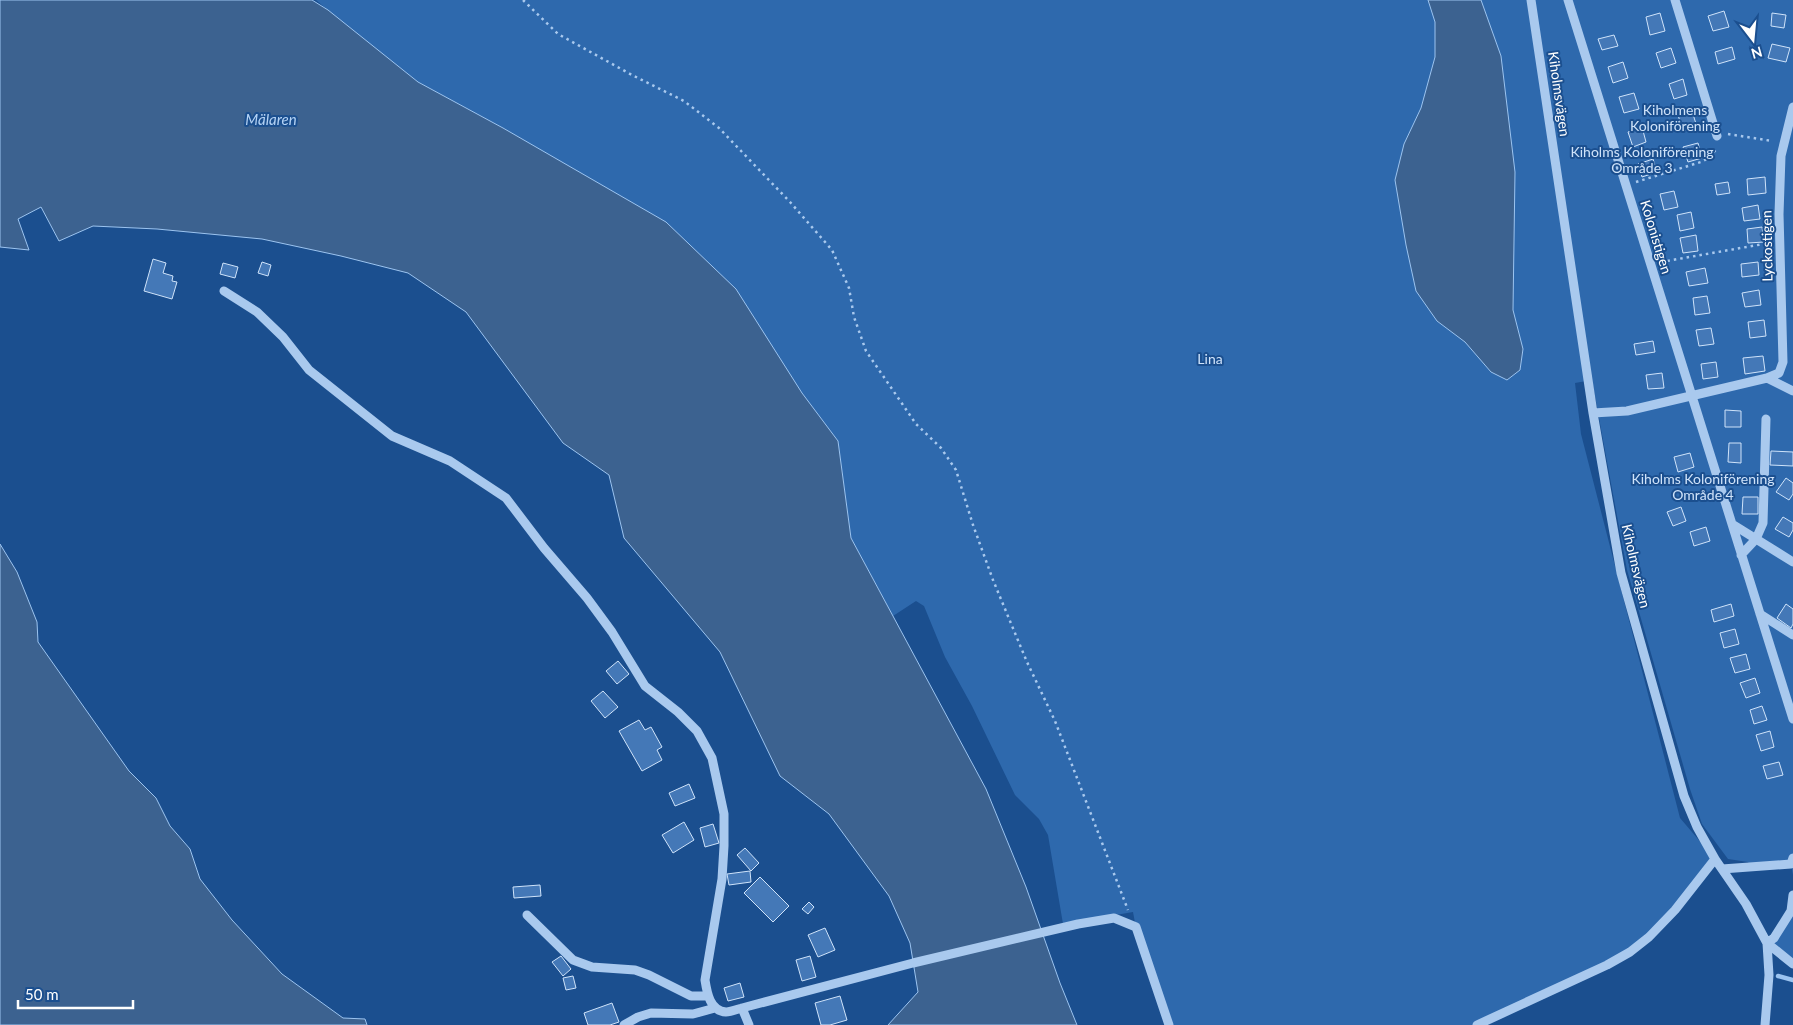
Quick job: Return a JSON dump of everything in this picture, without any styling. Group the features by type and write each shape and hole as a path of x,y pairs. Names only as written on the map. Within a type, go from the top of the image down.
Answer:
{"street":[{"name":"Kiholmsvägen","path":"1531,0 1593,413 1621,572 1684,796 1697,826 1715,859 1746,904 1767,943 1769,975 1764,1024"},
{"name":"Kolonistigen","path":"1568,0 1793,719"},
{"path":"1675,0 1717,136"},
{"name":"Lyckostigen","path":"1767,378 1779,373 1782,362 1781,156 1793,107"},
{"path":"224,291 257,312 283,337 309,370 392,436 450,461 506,498 544,548 587,598 612,632 645,686 678,712 697,731 712,758 724,814 722,879 705,980 708,996 715,1008"},
{"path":"1593,413 1627,410 1767,378 1793,391"},
{"path":"1741,555 1756,539 1762,523 1766,419"},
{"path":"1732,524 1793,562"},
{"path":"1760,613 1793,635"},
{"path":"1478,1025 1607,965 1630,952 1649,937 1675,910 1715,859"},
{"path":"1722,869 1793,864"},
{"path":"1793,895 1791,911 1774,938 1767,943 1793,964"},
{"path":"527,915 573,960 592,967 635,970 690,996 708,996"},
{"path":"624,1025 638,1017 651,1013 693,1014 715,1008 726,1012 912,963 1042,932 1114,918 1136,928 1169,1025"},
{"path":"742,1008 749,1025"}],"path":[{"path":"523,0 558,34 684,101 719,128 790,202 832,250 849,288 854,317 866,351 916,424 942,448 956,470 973,525 994,580 1027,662 1055,722 1121,895 1136,928"},
{"path":"1625,185 1710,157 1718,147 1717,136 1728,134 1784,143"},
{"path":"1650,264 1780,241"}],"green space":[{"name":"Lina","path":"316,0 1793,0 1793,875 1791,864 1751,867 1748,862 1728,859 1702,824 1690,789 1627,570 1592,380 1575,383 1581,434 1680,818 1715,859 1675,910 1630,952 1478,1025 1169,1025 1136,928 1133,912 1063,924 1048,835 1039,819 1015,795 972,706 945,657 924,606 916,601 893,616 851,538 838,441 802,393 586,177 503,128 418,82 353,32"},
{"path":"1793,895 1793,964 1767,943 1791,911"}],"water":[{"name":"Mälaren","path":"0,0 312,0 328,10 418,82 503,128 666,222 736,289 802,393 838,441 851,538 986,789 1026,887 1077,1025 888,1025 918,992 910,943 889,896 829,814 780,776 720,652 624,538 609,475 563,443 466,312 408,273 262,239 157,229 93,226 59,241 41,207 18,219 29,250 0,247"},
{"path":"1428,0 1481,0 1501,56 1515,172 1513,310 1523,349 1520,370 1507,380 1491,372 1465,342 1437,321 1416,291 1406,245 1395,180 1404,144 1421,108 1435,57 1435,22"},
{"path":"0,544 17,572 37,622 38,642 129,771 156,798 170,826 190,849 200,879 232,920 282,974 343,1018 365,1019 367,1025 0,1025"}],"building":[{"path":"1724,11 1729,27 1713,31 1708,16"},
{"path":"1660,13 1665,31 1650,35 1646,17"},
{"path":"1772,13 1786,15 1784,28 1771,26"},
{"path":"1614,35 1618,46 1602,50 1598,39"},
{"path":"1772,44 1790,48 1786,62 1768,58"},
{"path":"1732,47 1735,59 1718,64 1715,52"},
{"path":"1671,48 1676,63 1661,68 1656,53"},
{"path":"1623,62 1628,78 1613,83 1608,67"},
{"path":"1683,79 1687,95 1674,99 1669,84"},
{"path":"1634,93 1639,109 1624,113 1619,97"},
{"path":"1692,111 1697,127 1683,131 1678,115"},
{"path":"1642,127 1646,142 1633,147 1628,132"},
{"path":"1698,143 1702,158 1688,162 1683,147"},
{"path":"1653,159 1657,172 1642,177 1638,164"},
{"path":"1765,177 1766,193 1748,195 1747,179"},
{"path":"1728,182 1730,193 1717,195 1715,184"},
{"path":"1674,191 1678,207 1664,210 1660,194"},
{"path":"1758,205 1760,219 1744,221 1742,208"},
{"path":"1691,212 1694,228 1680,231 1677,215"},
{"path":"1762,227 1764,242 1748,243 1747,229"},
{"path":"1696,235 1698,251 1683,253 1680,238"},
{"path":"153,259 166,263 163,273 173,276 172,281 177,282 172,299 144,291"},
{"path":"262,262 271,265 268,276 258,273"},
{"path":"1758,262 1759,275 1742,277 1741,264"},
{"path":"223,263 238,267 235,278 220,274"},
{"path":"1705,268 1708,283 1689,286 1686,272"},
{"path":"1759,290 1761,305 1745,307 1742,293"},
{"path":"1707,296 1710,313 1695,315 1693,298"},
{"path":"1764,320 1766,336 1750,338 1748,322"},
{"path":"1711,328 1714,344 1699,346 1696,330"},
{"path":"1653,341 1655,352 1636,355 1634,344"},
{"path":"1763,356 1765,371 1745,374 1743,358"},
{"path":"1716,362 1718,377 1703,379 1701,364"},
{"path":"1662,373 1664,388 1648,389 1646,375"},
{"path":"1725,410 1741,411 1741,427 1725,427"},
{"path":"1729,443 1741,443 1741,463 1728,462"},
{"path":"1771,451 1793,452 1793,466 1770,465"},
{"path":"1690,453 1694,467 1678,472 1674,457"},
{"path":"1786,478 1793,483 1793,494 1789,500 1776,492"},
{"path":"1743,497 1758,497 1758,514 1742,514"},
{"path":"1681,507 1686,521 1673,526 1667,512"},
{"path":"1783,517 1793,523 1793,530 1789,537 1775,529"},
{"path":"1706,527 1710,541 1694,546 1690,532"},
{"path":"1731,604 1734,616 1714,622 1711,610"},
{"path":"1786,604 1793,609 1793,624 1791,628 1777,618"},
{"path":"1735,629 1739,644 1724,648 1720,633"},
{"path":"1746,654 1750,669 1735,673 1730,658"},
{"path":"618,661 629,674 617,684 606,671"},
{"path":"1755,678 1760,693 1746,698 1740,683"},
{"path":"603,691 618,707 605,718 591,701"},
{"path":"1762,706 1767,720 1754,724 1750,710"},
{"path":"639,720 645,730 651,727 662,747 657,750 662,760 642,771 619,731"},
{"path":"1770,731 1774,747 1761,751 1756,735"},
{"path":"1779,762 1783,775 1767,779 1763,766"},
{"path":"689,784 695,798 675,806 669,793"},
{"path":"684,822 694,840 673,853 662,835"},
{"path":"713,824 719,843 705,847 700,828"},
{"path":"745,848 759,863 751,871 737,855"},
{"path":"750,871 751,882 729,885 727,874"},
{"path":"760,877 789,906 773,922 744,893"},
{"path":"540,885 541,896 514,898 513,887"},
{"path":"809,902 814,907 808,914 802,909"},
{"path":"825,928 835,950 818,957 808,935"},
{"path":"561,956 571,969 563,976 552,962"},
{"path":"810,956 816,977 802,981 796,960"},
{"path":"573,976 576,988 566,990 563,978"},
{"path":"740,983 744,997 728,1001 724,988"},
{"path":"840,996 847,1020 830,1025 821,1025 815,1003"},
{"path":"612,1003 619,1022 610,1025 588,1025 584,1013"}],"waterway":[{"path":"1778,976 1793,980"}],"park label":[{"name":"Kiholmens Koloniförening","path":"1675,118"},
{"name":"Kiholms Koloniförening Område 3","path":"1642,160"},
{"name":"Kiholms Koloniförening Område 4","path":"1703,488"}]}
